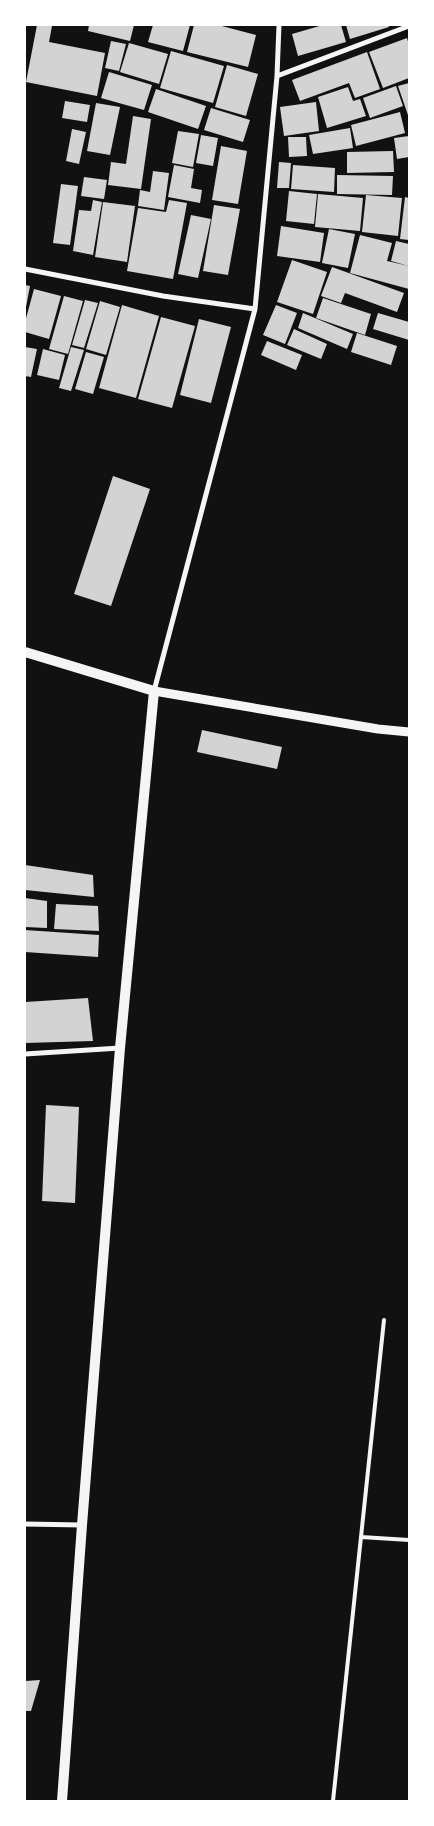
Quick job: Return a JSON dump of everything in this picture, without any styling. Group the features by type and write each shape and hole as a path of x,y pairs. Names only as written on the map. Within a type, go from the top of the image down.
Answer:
{"main road":[{"path":"25,652 154,691 120,1048 62,1801"}],"street":[{"path":"279,25 277,76 255,309 154,691 378,729 409,732"},
{"path":"277,76 409,26"},
{"path":"25,269 163,296 255,309"},
{"path":"25,1054 120,1048"},
{"path":"25,1524 82,1525"}],"lane":[{"path":"333,1801 384,1320"},
{"path":"361,1537 409,1540"}],"building":[{"path":"37,25 52,26 49,42 105,53 97,96 26,82"},
{"path":"89,25 134,25 130,41 88,31"},
{"path":"153,25 190,25 183,51 148,42"},
{"path":"194,25 218,25 256,35 248,67 187,52"},
{"path":"323,25 341,25 346,42 298,56 292,34"},
{"path":"346,25 388,25 389,27 350,39"},
{"path":"407,38 409,45 409,78 383,88 369,52"},
{"path":"111,41 126,44 119,71 105,68"},
{"path":"129,43 168,54 159,84 120,72"},
{"path":"171,51 224,66 213,103 160,88"},
{"path":"367,52 380,89 355,98 349,83 300,101 292,80"},
{"path":"227,65 258,74 246,116 215,107"},
{"path":"109,72 152,85 144,110 101,98"},
{"path":"409,83 409,118 398,86"},
{"path":"396,86 403,106 370,118 363,98"},
{"path":"348,87 353,101 360,99 366,116 327,128 318,97"},
{"path":"156,89 206,106 198,129 148,112"},
{"path":"65,101 90,105 87,122 62,118"},
{"path":"316,102 319,131 284,136 280,107"},
{"path":"96,103 120,107 110,155 87,151"},
{"path":"211,108 250,120 243,142 204,130"},
{"path":"400,112 405,133 356,146 351,125"},
{"path":"133,116 151,119 141,189 108,185 111,162 126,164"},
{"path":"350,128 353,148 313,154 309,135"},
{"path":"72,129 86,132 79,164 66,161"},
{"path":"178,131 199,134 193,167 172,163"},
{"path":"201,135 218,138 213,166 196,163"},
{"path":"409,136 409,157 397,159 394,138"},
{"path":"288,137 306,137 307,156 289,157"},
{"path":"221,146 247,151 238,204 212,200"},
{"path":"393,151 394,172 347,173 347,152"},
{"path":"279,162 291,163 289,188 277,188"},
{"path":"174,165 194,169 191,188 202,190 200,203 168,197"},
{"path":"293,165 335,168 334,192 291,189"},
{"path":"153,171 169,173 164,210 138,206 140,190 150,192"},
{"path":"337,175 393,176 392,195 337,194"},
{"path":"84,177 107,180 104,199 81,196"},
{"path":"61,184 78,186 70,245 53,243"},
{"path":"289,191 317,194 314,224 286,221"},
{"path":"318,194 363,198 360,231 315,227"},
{"path":"366,195 402,198 398,236 362,232"},
{"path":"405,197 409,198 409,240 400,239"},
{"path":"93,200 102,202 93,255 73,251 79,210 91,211"},
{"path":"169,200 187,203 173,279 127,271 138,208 166,212"},
{"path":"103,202 135,206 127,262 95,257"},
{"path":"214,205 240,209 228,275 203,271"},
{"path":"191,215 211,219 198,278 178,274"},
{"path":"281,226 324,233 320,262 277,256"},
{"path":"329,229 355,234 348,268 322,263"},
{"path":"360,235 392,243 387,261 409,266 409,289 350,273"},
{"path":"396,241 409,244 409,266 391,261"},
{"path":"292,260 327,272 313,314 277,302"},
{"path":"332,267 404,293 397,312 345,293 341,303 321,296"},
{"path":"25,285 30,286 26,307 25,307"},
{"path":"34,289 61,296 49,339 25,332 25,322"},
{"path":"64,296 83,301 68,354 49,349"},
{"path":"323,298 371,314 365,335 316,318"},
{"path":"85,300 98,303 84,348 72,345"},
{"path":"100,301 120,307 106,355 86,349"},
{"path":"122,305 159,316 136,398 99,388"},
{"path":"276,305 297,313 285,344 263,335"},
{"path":"303,313 353,334 347,349 298,328"},
{"path":"378,313 409,322 409,340 373,329"},
{"path":"161,317 195,326 172,408 138,399"},
{"path":"199,319 231,327 211,403 180,395"},
{"path":"294,329 327,344 321,359 287,345"},
{"path":"357,333 397,346 391,365 351,352"},
{"path":"267,341 302,355 296,370 261,355"},
{"path":"25,347 37,349 31,377 25,376"},
{"path":"71,347 84,350 71,391 59,388"},
{"path":"43,349 65,355 59,380 37,375"},
{"path":"86,352 104,357 93,394 75,389"},
{"path":"113,476 150,489 111,606 74,594"},
{"path":"202,730 282,747 277,769 197,752"},
{"path":"25,865 93,875 94,897 25,890"},
{"path":"25,898 47,901 47,928 25,927"},
{"path":"56,904 98,906 99,931 54,929"},
{"path":"25,930 99,935 98,957 25,952"},
{"path":"88,998 93,1041 25,1043 25,1002"},
{"path":"46,1105 79,1107 75,1203 42,1201"},
{"path":"40,1680 31,1711 25,1711 25,1681"}]}
